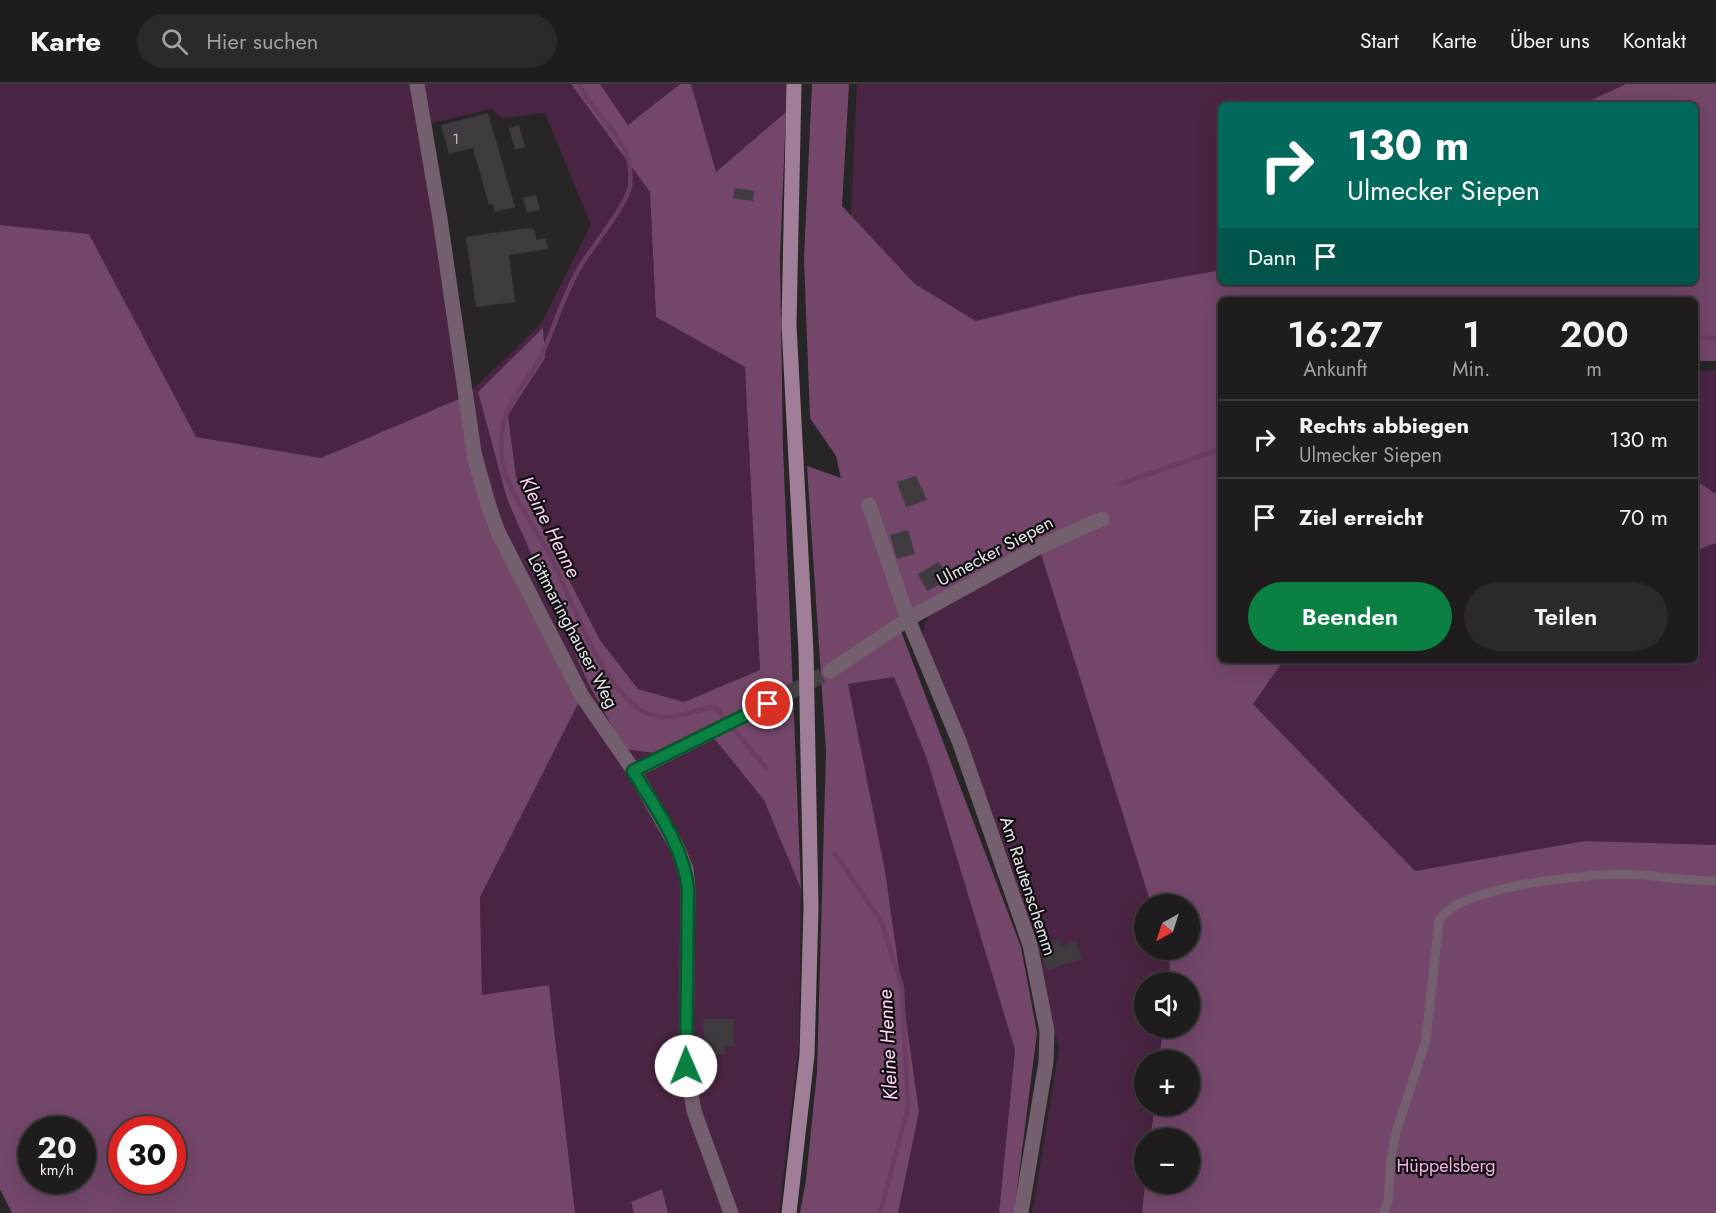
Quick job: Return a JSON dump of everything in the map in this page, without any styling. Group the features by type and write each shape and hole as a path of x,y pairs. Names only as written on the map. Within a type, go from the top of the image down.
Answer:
{"main road":[{"path":"789,1213 807,1055 811,908 806,652 789,325 794,84"}],"street":[{"name":"Löttmaringhauser Weg","path":"417,84 475,459 487,501 498,532 582,696 633,771 678,849 686,869 688,889 686,1066 694,1112 731,1213"},
{"path":"869,505 908,619"},
{"name":"Ulmecker Siepen","path":"830,671 908,619 1039,547 1102,519"},
{"name":"Am Rautenschemm","path":"908,619 959,741 1030,945 1047,1030 1046,1062 1021,1213"},
{"path":"633,771 768,704"}],"lane":[{"path":"1383,1213 1388,1202 1390,1159 1396,1132 1426,1040 1439,921 1444,912 1463,901 1511,888 1590,876 1626,874 1716,881"}],"shaded area":[{"path":"0,84 410,84 466,396 541,324 591,225 545,113 502,118 491,109 425,125 418,84 571,84 650,192 656,317 745,367 760,670 684,702 638,689 600,640 516,477 508,415 545,358 543,328 478,392 507,499 654,753 705,727 765,800 801,889 799,1043 779,1213 668,1213 662,1189 631,1202 634,1213 575,1213 549,985 482,996 480,897 582,696 512,559 466,397 321,458 195,437 89,234 0,225"},
{"path":"600,84 680,84 628,125"},
{"path":"691,84 787,84 786,112 716,172"},
{"path":"857,84 1626,84 1587,102 1218,102 1218,271 1080,295 976,321 915,284 851,216"},
{"path":"1716,370 1716,494 1698,482 1698,371"},
{"path":"1716,543 1716,845 1585,841 1415,871 1253,704 1282,663 1698,663 1698,550"},
{"path":"1041,554 1148,894 1134,894 1134,960 1168,960 1170,965 1169,972 1134,972 1134,1038 1162,1038 1160,1050 1134,1050 1134,1116 1153,1116 1152,1128 1134,1128 1134,1194 1144,1194 1142,1213 1032,1213 1059,1049 1038,961 922,636 925,623 933,611"},
{"path":"894,677 927,759 1015,1050 999,1213 898,1213 919,1112 848,684"}],"green space":[{"path":"571,84 600,84 628,125 680,84 691,84 716,172 786,112 780,257 783,448 801,889 764,800 705,727 654,753 625,749 588,683 507,499 478,392 543,328 545,358 508,415 516,477 600,640 638,689 684,702 760,670 745,367 656,317 650,192"},
{"name":"Hüppelsberg","path":"812,84 849,84 842,206 915,284 976,321 1080,295 1218,271 1218,285 1698,285 1698,102 1587,102 1626,84 1716,84 1716,361 1698,361 1698,297 1218,297 1218,663 1282,663 1253,704 1415,871 1585,841 1716,845 1716,1213 1142,1213 1144,1194 1200,1194 1200,1128 1152,1128 1153,1116 1200,1116 1200,1050 1160,1050 1162,1038 1200,1038 1200,972 1169,972 1168,960 1200,960 1200,894 1148,894 1041,554 1040,539 896,618 1021,947 1037,1033 1014,1213 999,1213 1015,1050 927,759 894,677 848,684 885,871 919,1112 898,1213 800,1213 806,1180 817,1072 826,751 807,466 841,478 836,456 810,418 804,259"},
{"path":"0,225 89,234 196,437 321,458 466,396 512,559 582,696 480,897 482,995 549,985 575,1213 12,1213 0,1189"},
{"path":"1698,482 1716,494 1716,543 1698,550"},
{"path":"662,1189 668,1213 634,1213 631,1202"}],"building":[{"path":"488,113 515,207 495,212 493,204 489,205 473,148 449,154 441,125"},
{"path":"519,125 525,147 515,150 509,128"},
{"path":"735,188 754,191 753,201 733,198"},
{"path":"536,195 540,210 527,213 523,198"},
{"path":"527,228 535,230 536,240 546,238 548,249 509,255 515,302 476,307 466,237"},
{"path":"916,476 927,500 906,507 897,482"},
{"path":"908,530 915,554 897,559 890,535"},
{"path":"939,562 949,579 927,591 918,574"},
{"path":"1060,939 1062,946 1076,941 1082,959 1047,970 1038,946"},
{"path":"703,1019 734,1019 734,1046 725,1046 725,1054 705,1055"}],"waterway":[{"name":"Kleine Henne","path":"579,84 621,143 630,170 630,186 616,215 574,277 542,354 507,412 501,442 504,471 518,501 550,555 590,644 603,667 632,704 649,714 666,717 715,707 726,720"},
{"name":"Ulmecker Siepen","path":"1698,338 1716,338"},
{"name":"Ulmecker Siepen","path":"1120,484 1218,450"},
{"name":"Kleine Henne","path":"732,727 766,768"},
{"name":"Kleine Henne","path":"835,854 881,921 902,987 908,1108 880,1213"}],"tunnel":[{"path":"768,704 830,671"}],"route":[{"path":"686,1066 688,889 686,869 678,849 633,771 768,704"}]}
